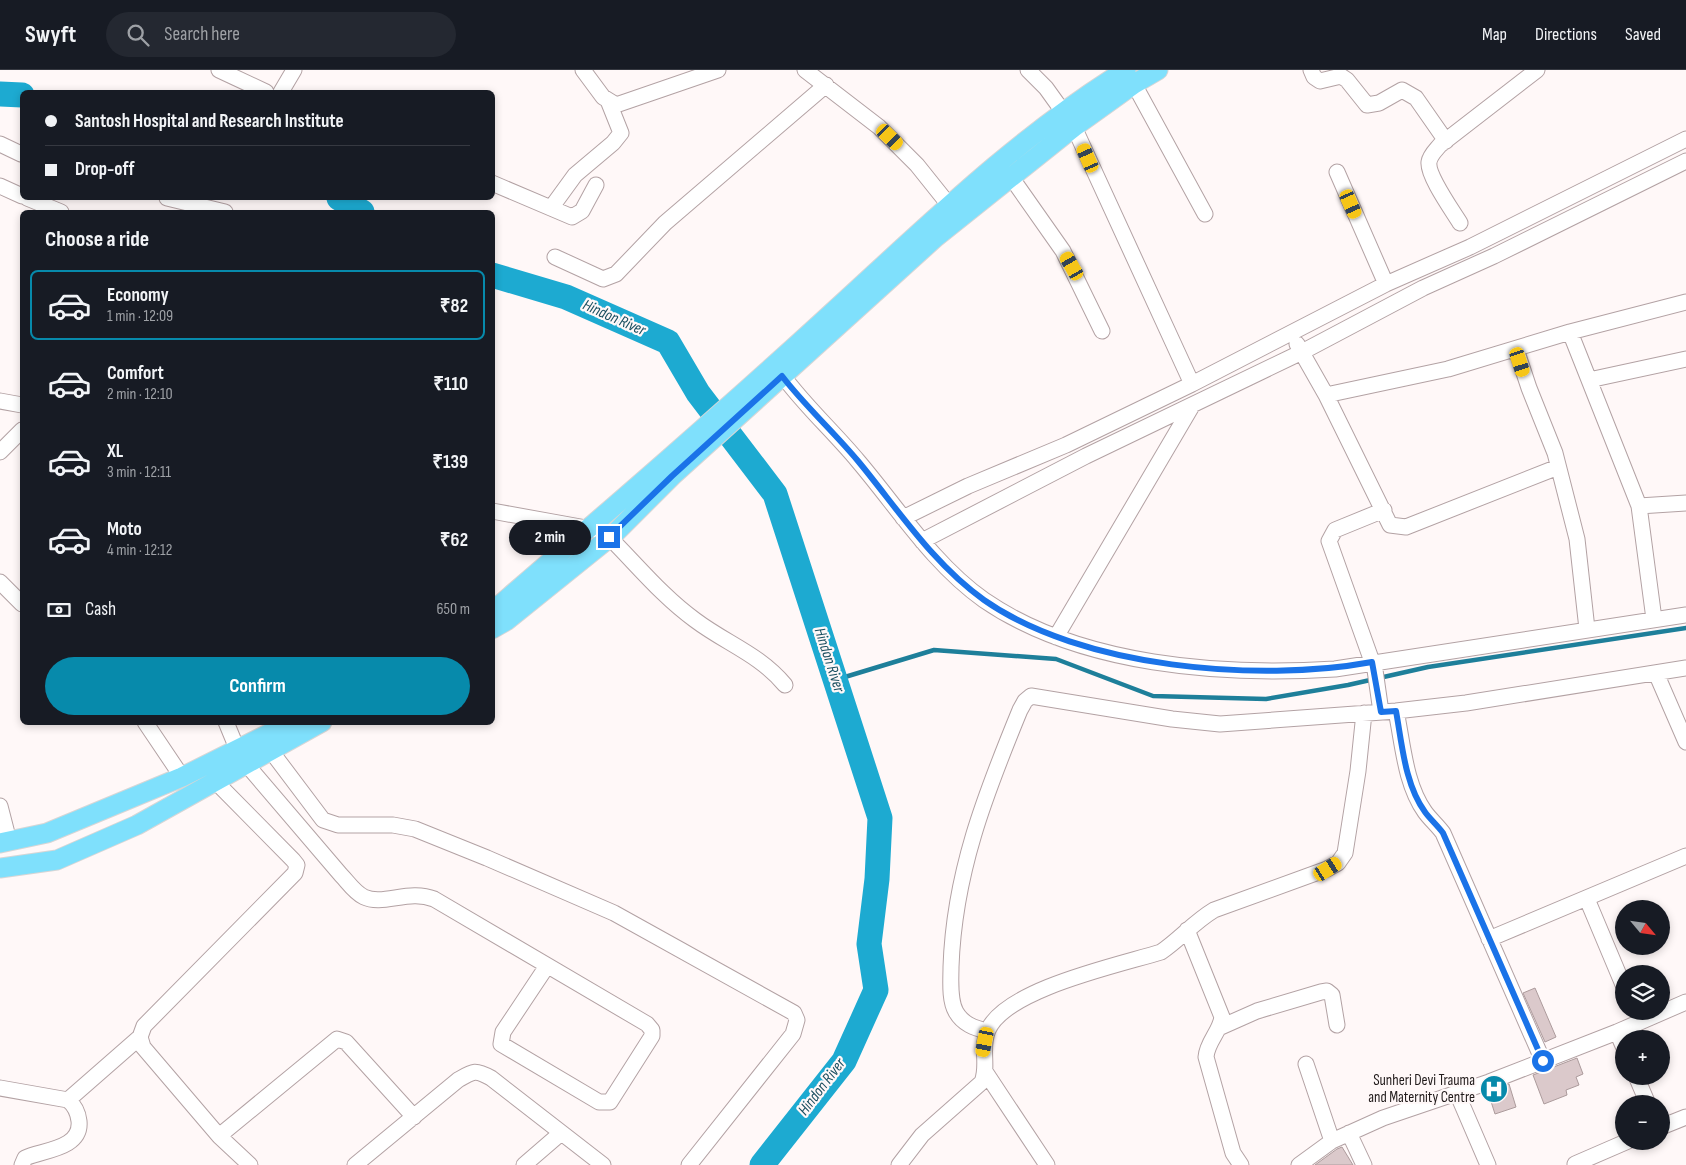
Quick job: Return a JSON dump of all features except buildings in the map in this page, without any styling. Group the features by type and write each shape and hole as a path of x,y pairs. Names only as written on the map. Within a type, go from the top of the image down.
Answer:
{"main road":[{"path":"914,248 950,205 1063,112 1130,77 1158,70"},
{"path":"495,606 589,528 667,470 777,375 914,248 1074,127 1130,77"},
{"path":"495,627 506,621 611,535 667,470"},
{"path":"558,555 569,570"},
{"path":"0,868 57,860 137,825 216,782 242,758 288,725"},
{"path":"5,842 47,833 182,777 271,751 317,725"}],"street":[{"path":"219,70 262,90"},
{"path":"282,90 294,70"},
{"path":"551,208 575,175 619,138 621,127 610,103 583,70"},
{"path":"610,103 616,105 643,97 718,70"},
{"path":"805,70 900,146 950,205"},
{"path":"1028,70 1046,88 1074,127 1192,384"},
{"path":"1311,70 1314,77 1320,81 1341,76 1347,80 1367,105 1378,102 1402,90 1409,93 1416,98 1446,141"},
{"path":"1460,223 1432,175 1429,163 1432,155 1446,141 1537,70"},
{"path":"1130,77 1205,214"},
{"path":"555,257 603,279 616,274 665,223 826,85"},
{"path":"912,529 968,486 1066,445 1192,384 1297,342 1423,288 1479,253 1686,139"},
{"path":"0,144 20,154"},
{"path":"912,529 1193,404 1297,342 1386,284 1479,253 1686,161"},
{"path":"1337,172 1386,284"},
{"path":"1010,177 1063,251 1102,331"},
{"path":"495,184 572,216 577,214 596,185"},
{"path":"0,186 20,195"},
{"path":"32,200 56,210"},
{"path":"175,200 217,210"},
{"path":"1326,395 1448,369 1570,332 1686,302"},
{"path":"1570,332 1639,506 1654,620"},
{"path":"1297,342 1326,395 1390,525 1406,527 1558,467"},
{"path":"1516,349 1529,388 1549,434 1577,539 1587,629"},
{"path":"1589,380 1686,359"},
{"path":"777,375 857,459 912,529 948,570 984,600 1038,630 1056,637 1139,660 1190,666 1299,671 1373,666 1587,629 1686,615"},
{"path":"0,401 20,405"},
{"path":"1056,637 1193,404"},
{"path":"0,452 20,432"},
{"path":"1639,506 1686,503"},
{"path":"1384,510 1335,530 1329,541 1418,800 1443,833 1543,1061"},
{"path":"495,512 589,528 611,535 677,606 716,634 762,661 785,685"},
{"path":"0,582 20,602"},
{"path":"987,1031 974,1028 963,1022 955,1011 952,990 952,944 962,873 969,843 989,786 1025,701 1031,696 1054,698 1172,719 1220,724 1364,713 1385,708 1466,703 1686,668"},
{"path":"1656,673 1686,742"},
{"path":"1047,1165 986,1073 983,1052 987,1031 995,1017 1009,1005 1042,989 1162,952 1214,910 1328,869 1338,863 1345,853 1358,771 1364,713"},
{"path":"147,725 182,777"},
{"path":"227,725 242,758 356,892 366,898 380,900 408,895 427,896 648,1024 652,1030 652,1036 610,1102 599,1102 501,1044 503,1032 547,966"},
{"path":"271,751 323,820 338,825 393,825 410,828 488,858 608,910 794,1013 797,1020 793,1034 689,1165"},
{"path":"68,1100 140,1037 144,1026 295,873 296,865 293,860 216,782"},
{"path":"0,806 5,842"},
{"path":"1489,939 1686,856"},
{"path":"1587,899 1615,966"},
{"path":"1187,930 1222,1017 1220,1027 1207,1048 1206,1057 1233,1153 1241,1165"},
{"path":"1220,1027 1257,1011 1321,992 1327,992 1332,995 1337,1024"},
{"path":"1670,1007 1686,1002"},
{"path":"1620,1030 1632,1020"},
{"path":"1299,1165 1332,1140 1383,1118 1457,1093 1615,1033"},
{"path":"140,1037 144,1047 219,1136 250,1165"},
{"path":"219,1136 337,1039 346,1042 414,1117"},
{"path":"1306,1064 1332,1140"},
{"path":"355,1165 458,1080 472,1072 479,1072 491,1078 603,1165"},
{"path":"899,1165 922,1136 982,1082 986,1073"},
{"path":"0,1088 68,1100 73,1104 79,1120 77,1135 69,1144 25,1158 22,1165"},
{"path":"1457,1093 1488,1165"},
{"path":"1670,1123 1686,1117"},
{"path":"1349,1133 1364,1165"},
{"path":"524,1165 561,1134"},
{"path":"1575,1164 1615,1147"}],"waterway":[{"name":"Hindon River","path":"0,94 20,95"},
{"name":"Hindon River","path":"342,200 359,210"},
{"name":"Hindon River","path":"495,276 566,297 668,342 698,393 775,494 880,818 877,879 869,944 876,990 844,1061 762,1165"},
{"path":"835,680 934,650 1056,659 1153,696 1266,699 1348,685 1428,667 1686,628"}],"place":[{"name":"Sunheri Devi Trauma and Maternity Centre","path":"1494,1089"}],"route":[{"path":"609,537 672,476 782,376 800,399 857,459 948,570 984,600 1038,630 1098,650 1139,660 1181,665 1243,670 1299,671 1335,669 1372,662 1375,670 1381,712 1396,711 1410,778 1418,800 1447,841 1543,1061"}]}
